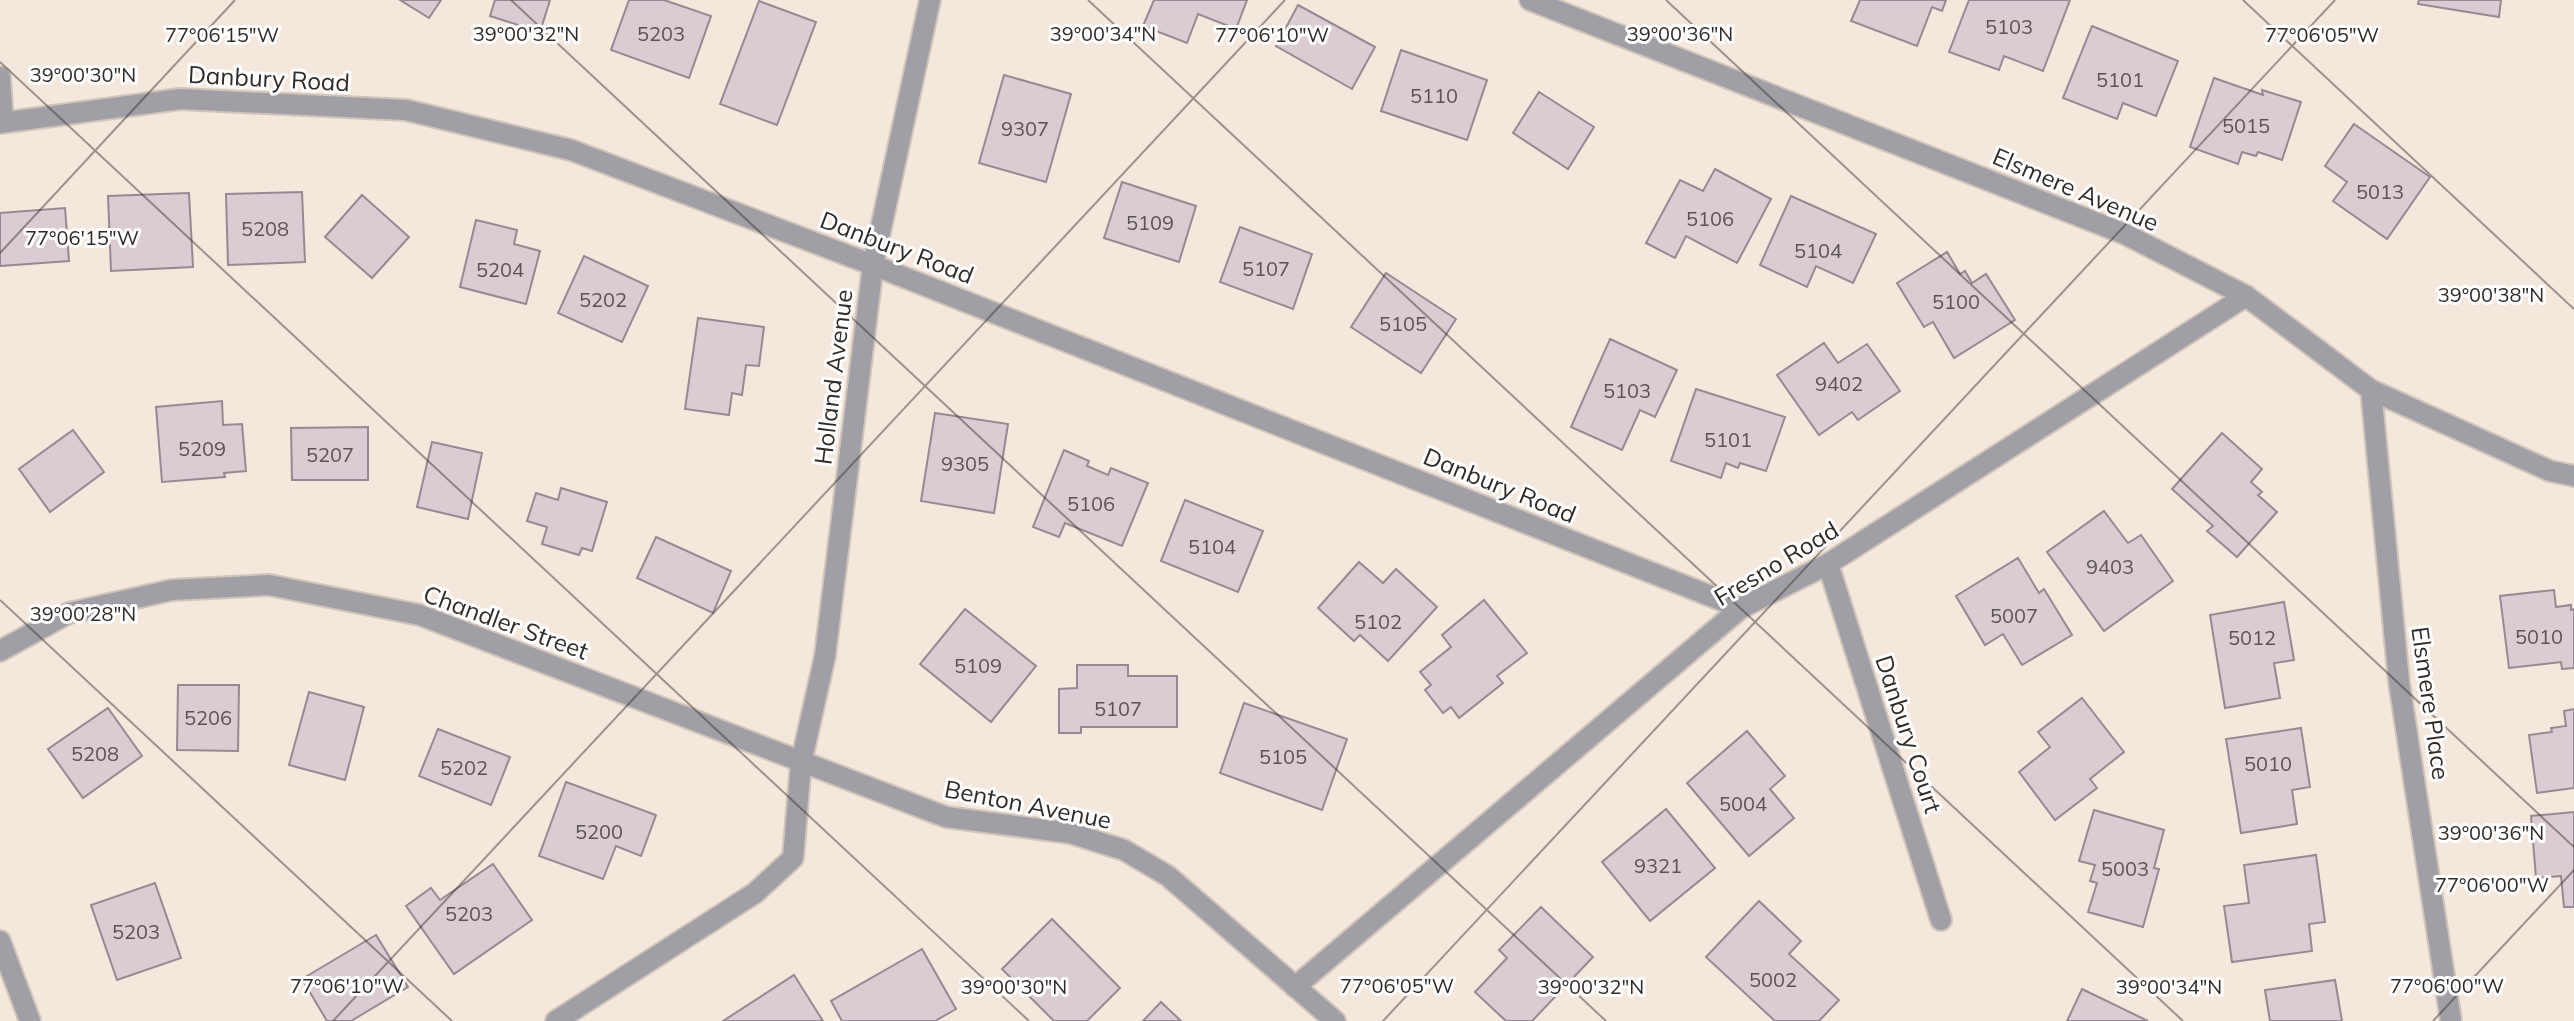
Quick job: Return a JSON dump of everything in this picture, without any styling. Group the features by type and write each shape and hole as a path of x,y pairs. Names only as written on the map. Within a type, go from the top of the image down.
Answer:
{"street":[{"name":"Holland Avenue","path":"801,763 825,656 873,265 930,0"},
{"name":"Elsmere Avenue","path":"1530,0 2125,234 2246,296 2371,390 2550,471 2574,476"},
{"path":"0,77 2,122"},
{"name":"Danbury Road","path":"2,122 180,99 406,110 571,150 873,265 1741,608"},
{"name":"Fresno Road","path":"1295,987 1741,608 1828,564 2246,296"},
{"name":"Elsmere Place","path":"2371,390 2399,682 2451,1021"},
{"name":"Danbury Court","path":"1828,564 1941,920"},
{"name":"Chandler Street","path":"0,651 69,613 172,590 269,585 420,615 801,763"},
{"path":"556,1021 755,893 793,858 801,763"},
{"name":"Benton Avenue","path":"801,763 946,817 1070,833 1124,850 1168,876 1335,1021"},
{"path":"0,941 30,1021"}],"building":[{"path":"400,0 441,0 429,18"},
{"path":"495,0 550,0 540,32 490,16"},
{"path":"629,0 664,0 711,16 689,78 611,50"},
{"path":"1154,0 1247,0 1236,29 1198,14 1187,43 1143,26"},
{"path":"1860,0 1946,0 1942,11 1932,7 1917,46 1851,21"},
{"path":"1969,0 2070,0 2043,71 2004,56 1999,70 1949,52"},
{"path":"2419,0 2501,0 2499,17 2418,4"},
{"path":"759,1 816,22 777,125 720,104"},
{"path":"1298,5 1375,47 1352,89 1276,46"},
{"path":"2092,26 2178,61 2156,116 2123,103 2117,119 2063,98"},
{"path":"1401,50 1487,80 1467,140 1381,111"},
{"path":"1004,75 1071,94 1046,182 979,163"},
{"path":"2214,78 2263,95 2262,90 2301,102 2282,160 2258,152 2256,156 2242,152 2238,164 2190,147"},
{"path":"1539,92 1594,127 1568,169 1513,133"},
{"path":"2354,124 2430,177 2387,239 2333,201 2347,182 2325,166"},
{"path":"1715,169 1771,199 1737,263 1686,236 1675,258 1646,243 1680,180 1703,191"},
{"path":"1122,182 1196,206 1179,262 1104,238"},
{"path":"302,192 305,262 228,265 226,194"},
{"path":"189,193 193,267 111,271 108,196"},
{"path":"362,195 409,237 372,278 325,237"},
{"path":"1791,196 1876,234 1853,283 1816,266 1807,287 1760,265"},
{"path":"65,208 69,261 0,266 0,213"},
{"path":"476,220 517,230 514,244 540,251 526,304 460,287"},
{"path":"1240,227 1312,254 1293,309 1220,282"},
{"path":"1947,252 1960,274 1965,271 1972,283 1986,274 2015,320 1954,358 1933,322 1924,327 1897,283"},
{"path":"584,256 648,286 622,342 558,313"},
{"path":"1386,273 1456,319 1421,373 1351,327"},
{"path":"698,318 764,327 759,366 746,365 742,395 732,393 729,415 685,409"},
{"path":"1610,339 1677,370 1655,417 1640,410 1622,450 1571,427"},
{"path":"1824,343 1838,363 1867,344 1900,391 1858,420 1852,412 1819,435 1777,375"},
{"path":"1696,389 1785,417 1766,471 1740,463 1738,468 1726,463 1721,478 1671,461"},
{"path":"222,401 223,425 242,424 246,471 224,473 225,477 162,482 156,407"},
{"path":"935,413 1008,424 994,513 921,501"},
{"path":"368,427 368,480 292,480 291,428"},
{"path":"73,430 104,472 50,512 19,469"},
{"path":"2222,433 2262,469 2251,482 2262,492 2258,495 2277,512 2237,557 2207,531 2213,526 2172,489"},
{"path":"432,442 482,453 468,519 417,507"},
{"path":"1064,450 1089,461 1087,466 1108,475 1111,468 1148,483 1122,546 1065,523 1059,537 1033,527"},
{"path":"561,488 607,502 592,551 582,548 579,555 542,544 547,527 527,521 536,493 558,500"},
{"path":"1185,500 1263,531 1238,592 1161,561"},
{"path":"2104,511 2128,543 2141,535 2173,581 2104,631 2047,552"},
{"path":"656,537 731,571 713,613 637,578"},
{"path":"2018,558 2039,593 2044,589 2072,635 2022,665 2003,634 1985,645 1956,596"},
{"path":"1359,562 1383,583 1396,569 1437,607 1388,661 1360,635 1354,641 1318,608"},
{"path":"2554,590 2556,607 2571,605 2571,610 2574,609 2574,668 2562,669 2561,662 2509,668 2500,596"},
{"path":"1484,600 1527,653 1497,676 1503,683 1459,718 1451,707 1443,713 1425,690 1431,685 1420,672 1451,647 1442,635"},
{"path":"2284,602 2294,660 2274,663 2280,698 2225,708 2210,615"},
{"path":"965,609 1036,666 991,722 920,664"},
{"path":"1077,665 1128,665 1128,676 1177,676 1177,727 1081,727 1081,733 1059,733 1059,689 1077,688"},
{"path":"178,685 239,685 238,751 177,750"},
{"path":"309,692 364,707 345,780 289,765"},
{"path":"2082,698 2124,752 2090,779 2097,788 2055,820 2019,772 2050,747 2038,732"},
{"path":"1244,703 1347,739 1322,810 1220,773"},
{"path":"108,708 142,756 83,798 48,749"},
{"path":"2574,709 2574,788 2537,793 2529,735 2552,732 2551,728 2566,726 2564,711"},
{"path":"2301,728 2310,787 2292,790 2297,824 2241,833 2226,739"},
{"path":"438,729 510,757 491,805 419,776"},
{"path":"1747,731 1785,776 1770,789 1794,818 1749,856 1687,783"},
{"path":"566,782 656,815 641,856 616,846 603,879 539,856"},
{"path":"1666,809 1715,868 1650,921 1602,862"},
{"path":"2094,810 2164,830 2154,868 2159,869 2143,927 2088,912 2097,883 2090,881 2095,865 2079,861"},
{"path":"2574,812 2574,907 2564,907 2561,876 2536,878 2531,816"},
{"path":"2316,855 2325,922 2309,924 2312,951 2232,962 2224,906 2249,903 2244,865"},
{"path":"493,864 532,920 454,974 406,906 431,888 440,900"},
{"path":"155,883 181,958 117,980 91,905"},
{"path":"1759,901 1801,941 1789,954 1839,1000 1819,1021 1775,1021 1706,957"},
{"path":"1541,907 1593,957 1532,1021 1506,1021 1475,992 1507,958 1499,950"},
{"path":"1052,919 1120,988 1087,1021 1054,1021 1002,969"},
{"path":"376,935 408,987 351,1021 327,1021 302,979"},
{"path":"922,949 956,1009 935,1021 842,1021 831,1001"},
{"path":"794,975 823,1021 723,1021"},
{"path":"2335,980 2342,1021 2270,1021 2265,990"},
{"path":"2082,989 2148,1021 2067,1021"},
{"path":"1161,1002 1181,1021 1143,1021"}]}
